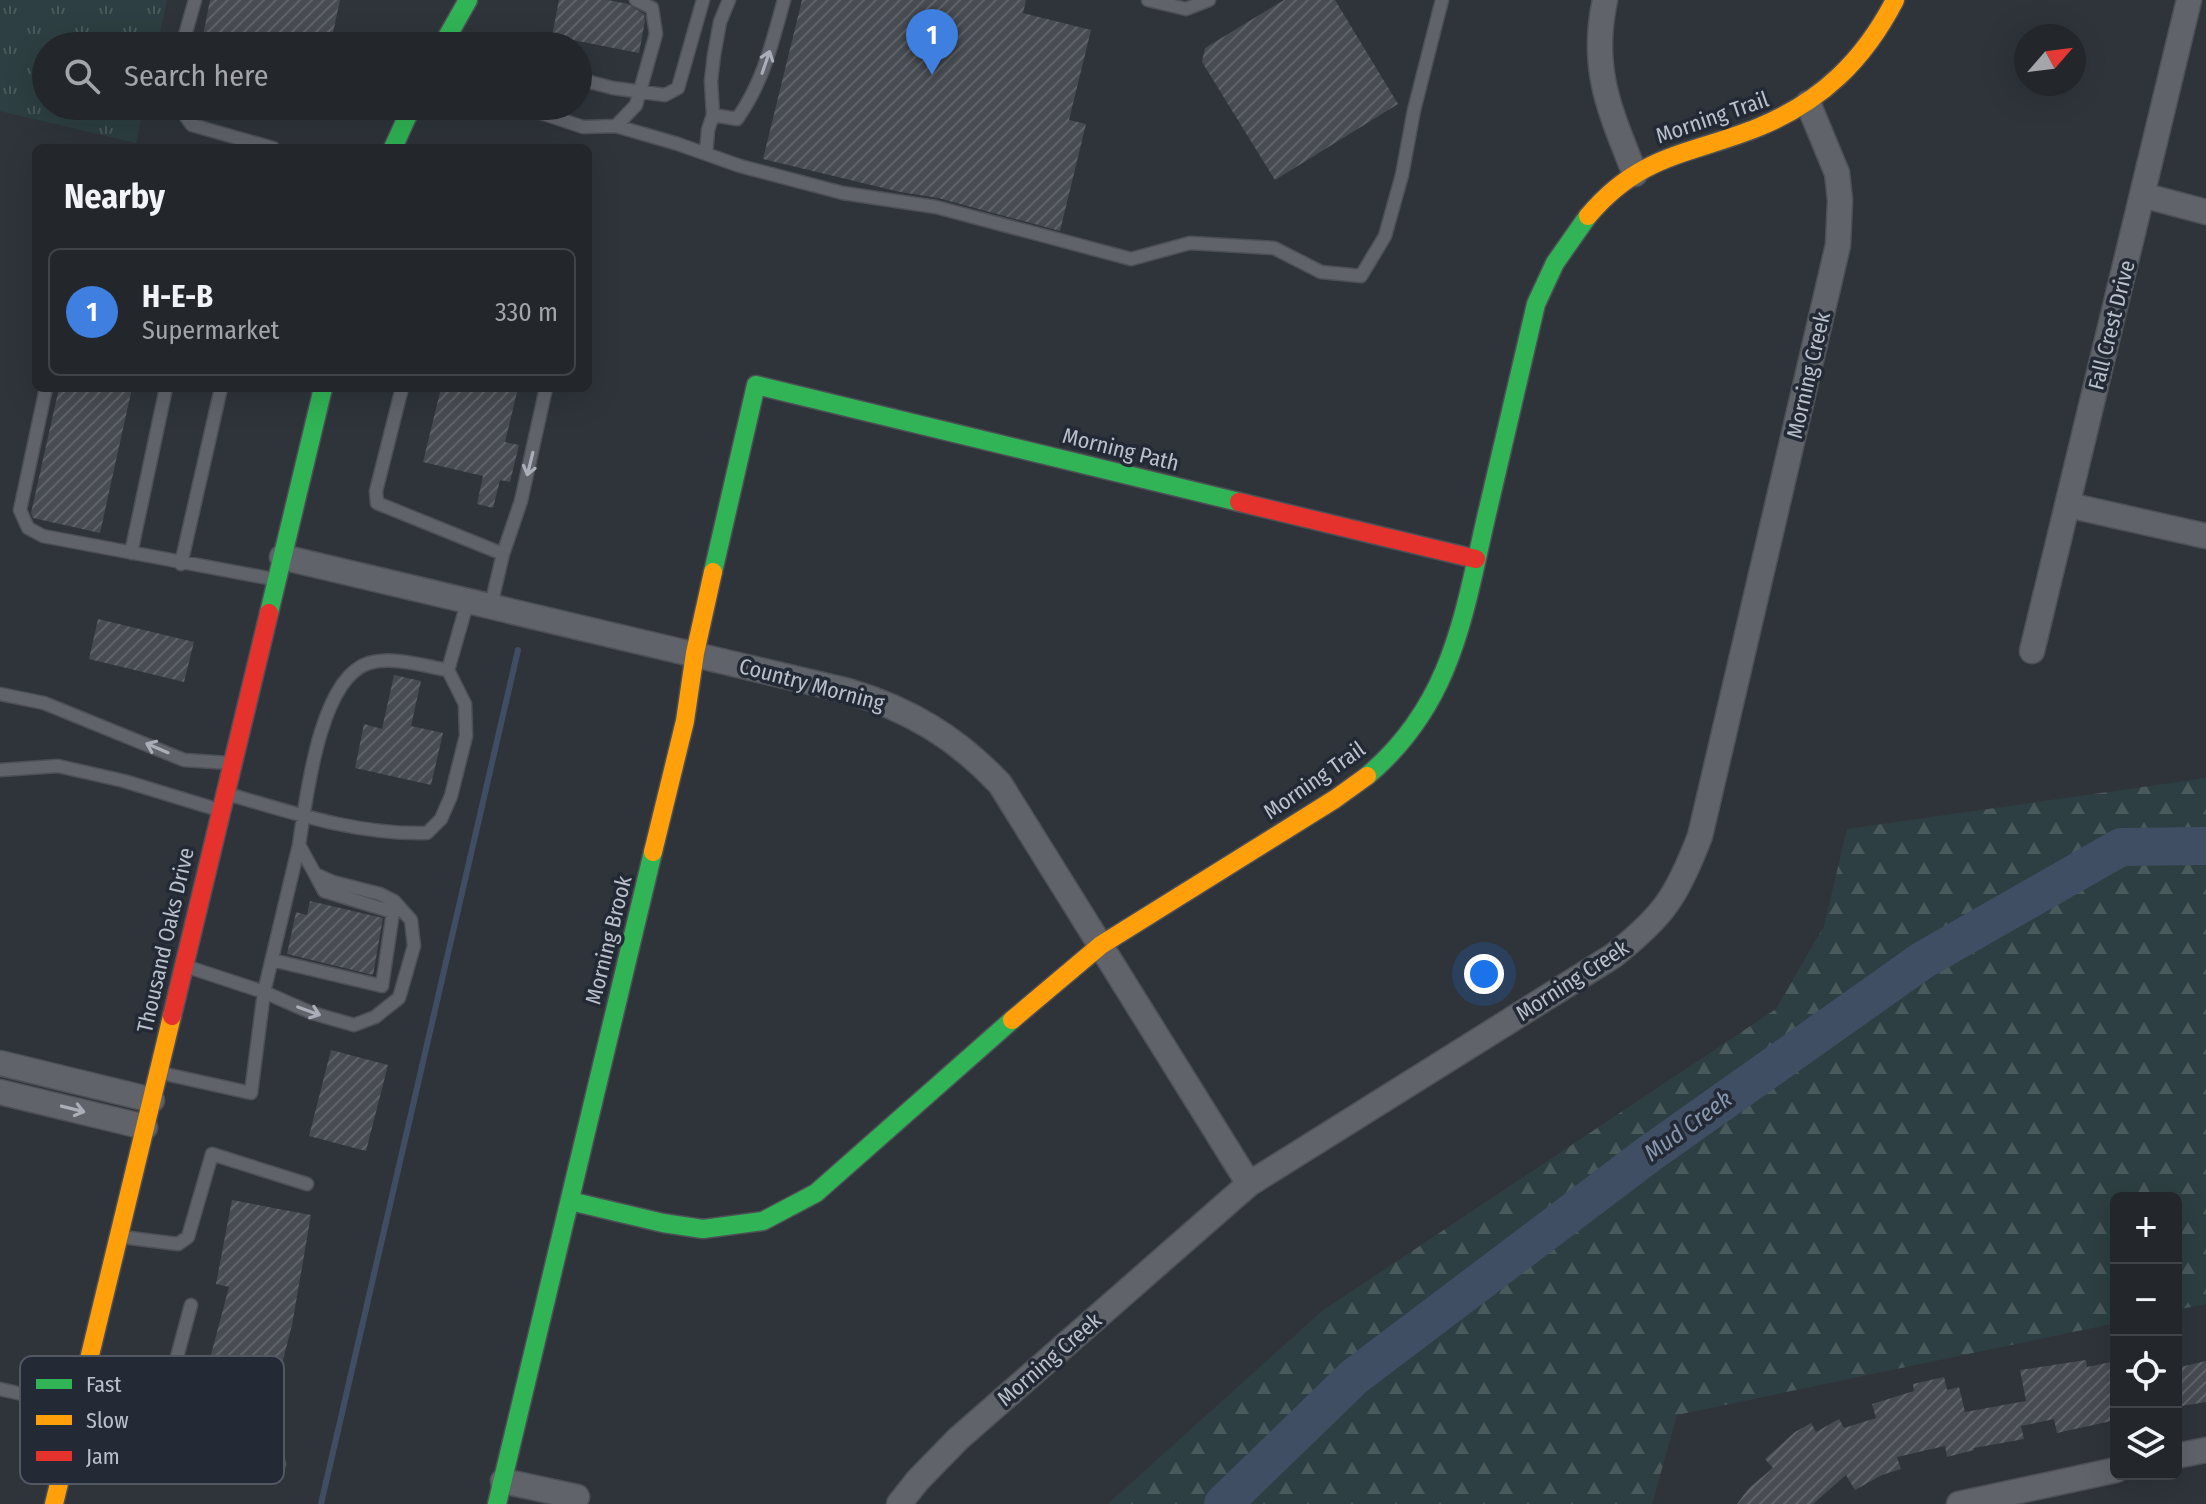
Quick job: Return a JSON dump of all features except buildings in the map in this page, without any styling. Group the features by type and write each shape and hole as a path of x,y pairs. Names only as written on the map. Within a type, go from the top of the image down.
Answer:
{"street":[{"path":"450,32 468,0"},
{"path":"1605,0 1599,44 1603,85 1607,104 1635,174"},
{"name":"Morning Trail","path":"570,1201 703,1229 763,1221 816,1193 1057,980 1101,945 1370,774 1392,753 1420,717 1443,678 1461,629 1536,304 1546,278 1577,226 1608,193 1666,157 1765,126 1808,103 1848,71 1878,31 1895,0"},
{"name":"Fall Crest Drive","path":"2032,651 2189,0"},
{"name":"Morning Creek","path":"899,1504 958,1439 1249,1184 1613,956 1646,930 1682,882 1703,821 1838,245 1840,200 1837,173 1808,103"},
{"path":"395,144 406,120"},
{"path":"2142,195 2206,212"},
{"name":"Morning Path","path":"756,385 1476,559"},
{"name":"Morning Brook","path":"500,1492 685,721 695,653 756,385"},
{"name":"Thousand Oaks Drive","path":"89,1356 322,392"},
{"path":"2068,505 2206,536"},
{"name":"Country Morning","path":"279,568 479,603 695,653 877,699 918,718 957,743 1000,784 1249,1184"},
{"path":"0,1063 152,1100"},
{"path":"28,1098 35,1072"},
{"path":"0,1092 145,1127"},
{"path":"2182,1455 2206,1450"},
{"path":"1959,1504 2007,1499 2110,1472"},
{"name":"Thousand Oaks Drive","path":"54,1504 59,1484"},
{"path":"500,1492 577,1497"}],"lane":[{"path":"186,32 195,0"},
{"path":"616,126 636,105 656,34 652,8 636,0"},
{"path":"592,83 665,95 678,88 703,0"},
{"path":"706,154 713,115 711,81 720,22 729,0"},
{"path":"713,115 737,119 753,97 768,61 784,0"},
{"path":"1148,0 1186,9 1209,0"},
{"path":"562,120 583,127 616,126 740,166 843,193 936,207 1131,259 1190,243 1274,248 1321,272 1361,276 1385,236 1442,0"},
{"path":"188,120 192,125 259,144"},
{"path":"45,392 20,510 28,528 43,536 181,564 279,568"},
{"path":"131,553 165,392"},
{"path":"181,564 220,392"},
{"path":"401,392 376,491 377,503 503,554"},
{"path":"448,670 503,554 521,501 545,392"},
{"path":"158,1073 251,1093 264,992 299,845 321,732 331,702 346,679 368,663 395,660 448,670"},
{"path":"0,770 58,766 332,823 427,833 441,819 451,796 466,736 465,704 448,670"},
{"path":"0,694 44,703 184,760 232,764"},
{"path":"272,960 382,986 393,912 324,891 299,845"},
{"path":"184,965 264,992 312,1013 354,1025 375,1017 399,998 414,946 411,920 394,901 380,894 315,874"},
{"path":"119,1236 178,1244 188,1237 212,1154 307,1184"},
{"path":"177,1356 191,1305"},
{"path":"0,1389 20,1393"}],"green space":[{"path":"0,0 167,0 160,32 32,32 32,119 0,111"},
{"path":"38,120 141,120 136,143"},
{"path":"2206,778 2206,1304 2182,1309 2182,1192 2110,1192 2110,1324 1677,1415 1652,1504 1108,1504 1322,1311 1776,1009 1824,926 1847,829"}],"waterway":[{"path":"321,1504 518,650"},
{"name":"Mud Creek","path":"1223,1504 1354,1377 1649,1154 1923,960 2121,847 2206,846"}],"traffic: fast":[{"path":"450,32 468,0"},
{"path":"395,144 406,120"},
{"path":"1367,776 1420,717 1452,652 1472,581 1536,304 1555,263 1588,216"},
{"path":"713,572 756,385 1239,502"},
{"path":"269,613 322,392"},
{"path":"497,1504 653,852"},
{"path":"570,1201 703,1229 763,1221 816,1193 1012,1020"}],"traffic: slow":[{"path":"1588,216 1627,179 1647,168 1782,117 1822,91 1870,42 1895,0"},
{"path":"653,852 685,721 695,653 713,572"},
{"path":"1012,1020 1101,945 1367,776"},
{"path":"90,1356 172,1016"},
{"path":"54,1504 59,1484"}],"traffic: jam":[{"path":"1239,502 1476,559"},
{"path":"172,1016 269,613"}],"place":[{"name":"H-E-B","path":"932,75"}]}
